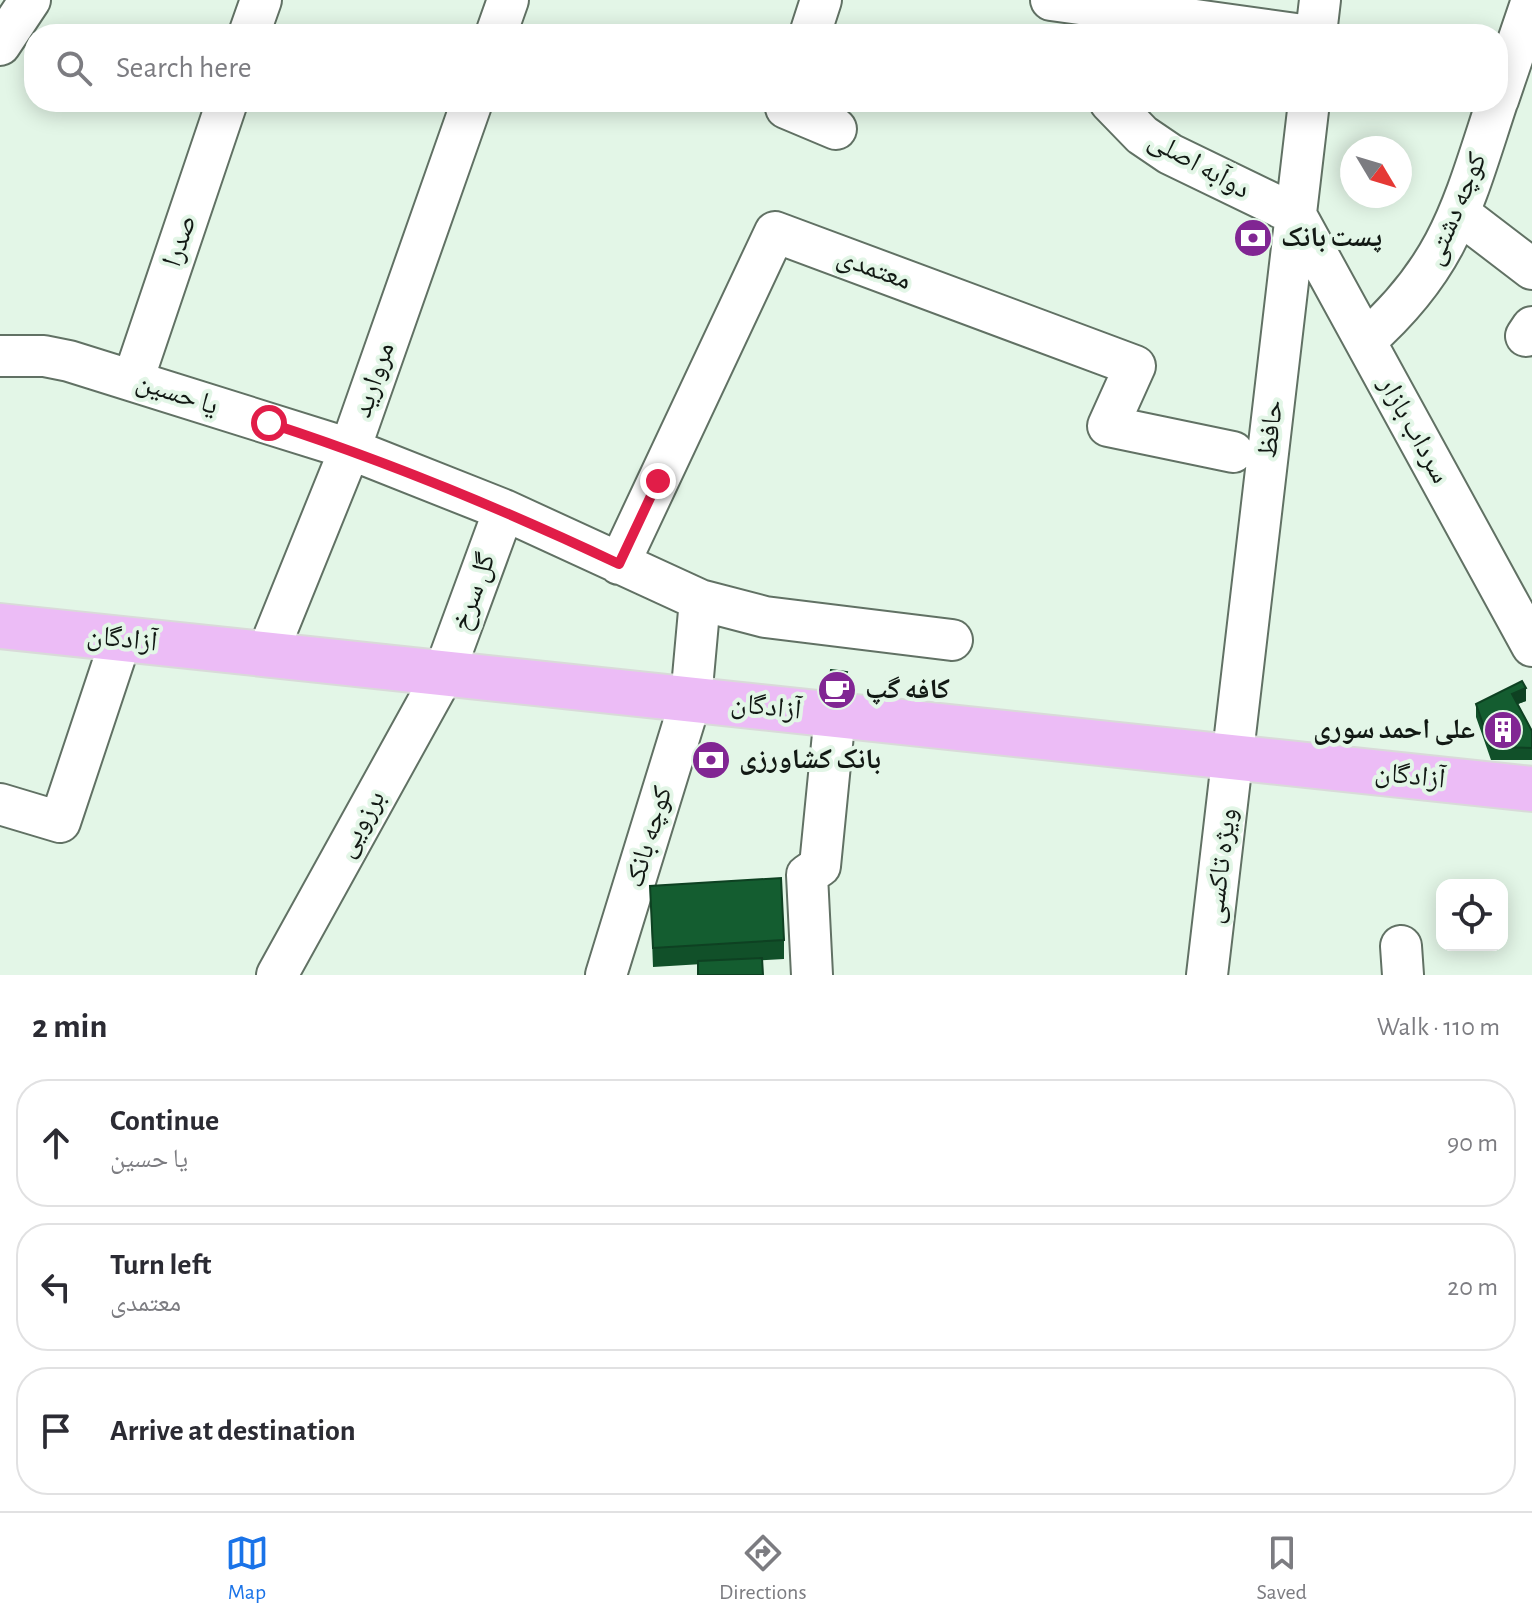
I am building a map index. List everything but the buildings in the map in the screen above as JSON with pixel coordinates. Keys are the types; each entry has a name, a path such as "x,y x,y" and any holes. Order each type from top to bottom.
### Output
{"main road":[{"name":"آزادگان","path":"0,626 1532,789"}],"street":[{"path":"0,45 30,0"},
{"path":"253,24 261,0"},
{"path":"500,24 508,0"},
{"path":"813,24 821,0"},
{"path":"1040,0 1056,24"},
{"path":"1051,0 1224,24"},
{"path":"1317,24 1320,0"},
{"name":"کوچه دشتی","path":"1508,71 1532,0"},
{"name":"صدرا","path":"133,380 224,112"},
{"name":"مروارید","path":"267,654 350,449 468,112"},
{"path":"796,112 836,129"},
{"name":"دوآبه اصلی","path":"1120,112 1142,135 1170,154 1296,215"},
{"name":"حافظ","path":"1234,756 1308,112"},
{"name":"کوچه دشتی","path":"1365,341 1431,272 1460,214 1494,112"},
{"path":"1460,214 1532,269"},
{"name":"سرداب بازار","path":"1296,215 1365,341 1522,603 1532,646"},
{"name":"معتمدی","path":"619,564 775,232 1135,366 1108,426 1233,452"},
{"name":"یا حسین","path":"0,356 44,356 133,380 350,449 504,510 700,600 765,617 952,640"},
{"name":"گل سرخ","path":"444,673 504,510"},
{"path":"691,699 700,600"},
{"path":"0,804 60,822 121,639"},
{"name":"برزویی","path":"277,975 444,673"},
{"name":"کوچه بانک","path":"606,975 691,699"},
{"path":"812,975 807,875 820,866 835,714"},
{"name":"ویژه تاکسی","path":"1207,975 1234,756"}],"place":[{"name":"پست بانک","path":"1253,238"},
{"name":"کافه گپ","path":"837,690"},
{"name":"علی احمد سوری","path":"1503,730"},
{"name":"بانک کشاورزی","path":"711,760"}],"route":[{"path":"269,423 350,449 504,510 619,564 658,481"}]}
